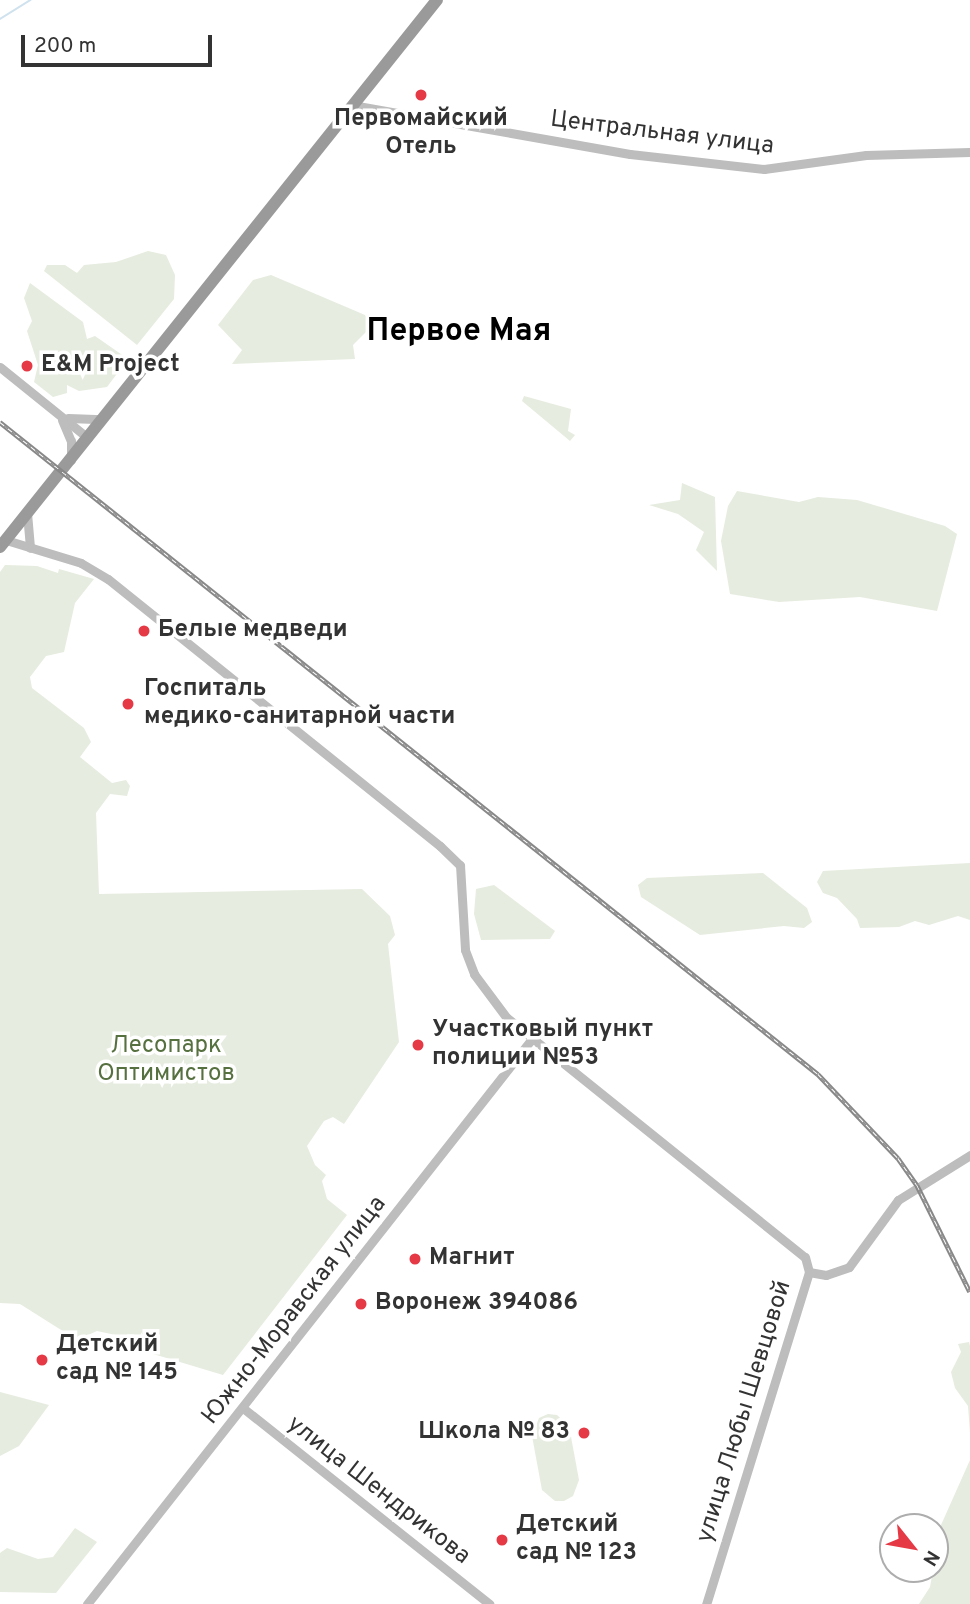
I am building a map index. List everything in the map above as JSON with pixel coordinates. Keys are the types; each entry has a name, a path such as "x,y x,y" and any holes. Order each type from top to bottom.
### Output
{"highway":[{"path":"3,543 437,0"}],"street":[{"name":"Центральная улица","path":"352,105 630,153 764,169 866,155 970,152"},
{"path":"0,367 89,438"},
{"path":"60,415 78,421 103,419"},
{"path":"60,415 69,434 71,460"},
{"path":"27,513 30,548"},
{"path":"3,543 30,548 81,564 108,579 440,846 460,865 465,950 474,974 506,1017 531,1040 805,1257 809,1272"},
{"name":"Южно-Моравская улица","path":"87,1604 531,1040"},
{"name":"улица Любы Шевцовой","path":"706,1604 809,1272 825,1275 849,1267 898,1200 970,1155"},
{"name":"улица Шендрикова","path":"243,1408 489,1604"}],"green space":[{"path":"148,251 166,255 175,275 174,299 137,345 44,271 47,265 65,265 77,273 84,265 116,262"},
{"path":"271,275 365,315 373,325 353,345 355,359 232,364 242,350 218,325 253,280"},
{"path":"30,283 83,322 87,339 95,336 128,359 107,387 79,391 67,385 67,393 53,397 34,382 38,365 27,331 32,321 24,298"},
{"path":"524,396 571,409 568,431 575,435 570,441 522,401"},
{"path":"682,483 715,497 717,571 696,550 704,532 678,514 649,505 680,500"},
{"path":"737,491 799,502 818,497 857,500 945,526 957,534 937,611 860,597 779,602 730,594 721,541 728,506"},
{"name":"Лесопарк Оптимистов","path":"5,565 37,566 58,573 59,569 94,579 75,603 64,652 46,656 30,677 32,688 84,728 91,742 80,757 112,783 126,780 130,786 127,796 110,794 96,813 99,894 362,889 390,916 395,935 388,944 399,1042 344,1124 333,1117 324,1121 307,1146 315,1165 326,1175 322,1181 327,1199 347,1215 223,1375 150,1353 125,1337 97,1331 77,1340 20,1304 0,1303 0,572"},
{"path":"970,863 970,920 958,916 929,925 915,921 899,927 860,928 857,919 837,898 823,893 817,882 823,871"},
{"path":"763,873 807,908 812,922 804,928 784,926 700,935 641,897 638,885 647,878"},
{"path":"494,885 555,931 550,939 481,940 474,914 476,889"},
{"path":"969,1342 970,1433 968,1406 955,1388 951,1372 961,1352 958,1344"},
{"path":"0,1392 49,1405 19,1446 0,1456"},
{"path":"548,1414 557,1415 569,1426 579,1480 573,1496 564,1501 555,1501 542,1490 532,1436 539,1418"},
{"path":"970,1460 970,1604 919,1604 931,1583 949,1583 949,1513 946,1513"},
{"path":"75,1528 97,1542 56,1593 0,1592 0,1553 7,1548 38,1559 53,1557"}],"waterway":[{"path":"0,19 30,0"}],"railway":[{"path":"0,422 818,1074 898,1158 917,1185 970,1292"}],"place":[{"name":"Первомайский Отель","path":"421,95"},
{"name":"E&M Project","path":"27,366"},
{"name":"Белые медведи","path":"144,631"},
{"name":"Госпиталь медико-санитарной части","path":"128,704"},
{"name":"Участковый пункт полиции №53","path":"418,1045"},
{"name":"Магнит","path":"415,1259"},
{"name":"Воронеж 394086","path":"361,1304"},
{"name":"Детский сад № 145","path":"42,1360"},
{"name":"Школа № 83","path":"584,1433"},
{"name":"Детский сад № 123","path":"502,1540"}],"district":[{"name":"Первое Мая","path":"459,332"}]}
